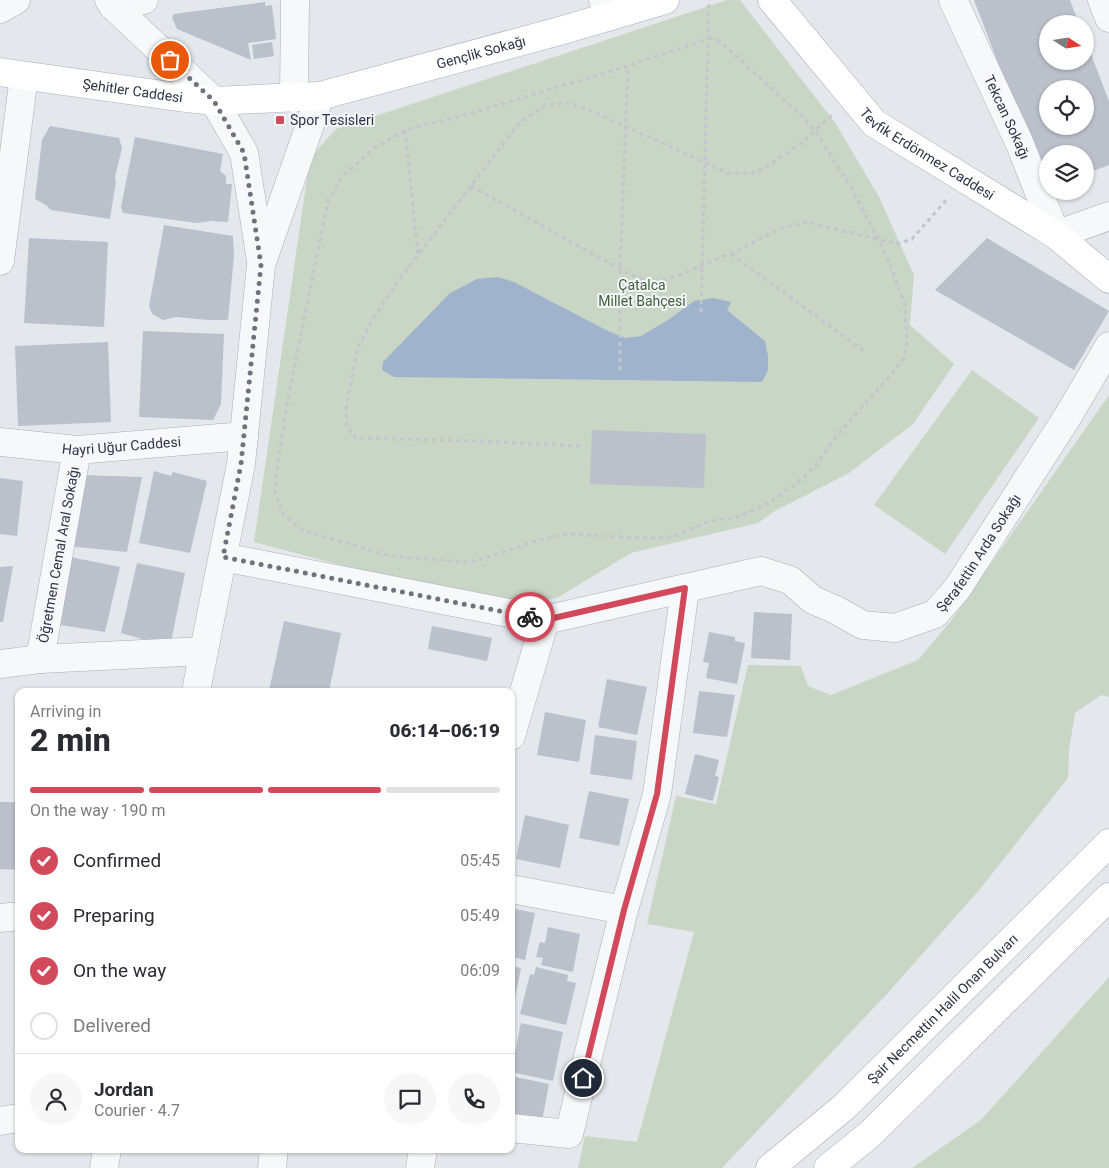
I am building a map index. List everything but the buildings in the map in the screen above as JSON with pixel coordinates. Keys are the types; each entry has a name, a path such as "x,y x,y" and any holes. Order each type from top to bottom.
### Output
{"main road":[{"name":"Gençlik Sokağı","path":"307,97 563,30 607,8 665,0"},
{"name":"Tevfik Erdönmez Caddesi","path":"772,0 874,123 1056,235 1109,279"},
{"name":"Şehitler Caddesi","path":"12,74 214,101 307,97"},
{"name":"Şair Necmettin Halil Onan Bulvarı","path":"770,1168 844,1107 1109,843"},
{"path":"828,1168 869,1135 1109,897"}],"street":[{"path":"0,9 16,0"},
{"path":"111,3 144,0"},
{"path":"197,688 241,464 261,265 307,97 295,0"},
{"name":"Tekcan Sokağı","path":"953,0 1018,142 1056,235"},
{"path":"1102,0 1109,18"},
{"path":"111,3 214,101 244,153 261,265"},
{"path":"0,261 12,74"},
{"path":"1056,235 1109,216"},
{"name":"Şerafettin Arda Sokağı","path":"223,557 545,620 761,571 790,580 812,600 834,609 862,625 895,628 935,614 957,590 1068,416 1109,346"},
{"name":"Hayri Uğur Caddesi","path":"0,442 77,450 244,436"},
{"name":"Öğretmen Cemal Aral Sokağı","path":"40,659 77,450"},
{"path":"515,1128 569,1134 624,910 657,794 685,588"},
{"path":"515,722 545,620"},
{"path":"0,664 40,659 204,651"},
{"path":"515,890 624,910"},
{"path":"0,918 15,916"},
{"path":"0,1120 15,1118"},
{"path":"104,1168 106,1153"},
{"path":"272,1168 274,1153"},
{"path":"420,1168 422,1153"}],"path":[{"path":"701,312 710,0"},
{"path":"708,38 716,39 722,43 805,119 814,131 852,189 879,240 905,306 907,344 902,360 839,433 815,466 796,484 767,504 735,518 710,521 672,537 642,538 568,534 545,538 473,562 390,556 302,530 283,514 275,492 288,399 328,201 342,177 373,149 405,130 465,115 628,66 708,38"},
{"path":"620,370 620,269 628,66"},
{"path":"580,446 355,438 346,426 346,408 358,347 401,277 520,122 546,105 566,103 587,109 728,173 752,173 773,163 800,144 852,97"},
{"path":"405,130 418,255"},
{"path":"471,186 620,269 636,276 653,280 666,280 731,254 779,229 807,222 897,244 912,238 966,179"},
{"path":"731,254 864,351"}],"green space":[{"name":"Çatalca Millet Bahçesi","path":"727,0 740,0 836,124 879,197 914,275 910,325 954,364 913,424 849,473 775,511 758,523 631,553 557,598 522,603 441,592 254,542 310,158 336,129"},
{"path":"972,370 1039,418 945,554 874,505"},
{"path":"1109,395 1109,697 1101,695 1075,713 1069,750 1068,778 980,889 886,995 722,1168 578,1168 585,1136 637,1142 694,932 647,924 676,796 716,804 748,665 801,666 808,686 831,695 918,660 950,622"},
{"path":"1109,977 1109,1168 912,1168 981,1120"}],"water":[{"path":"498,277 514,282 625,338 641,336 668,320 694,301 713,298 731,302 727,310 765,341 768,370 762,382 394,377 382,370 383,362 450,293 477,279"}],"way so far":[{"path":"170,60 214,101 244,153 261,265 241,464 223,557 530,617"}],"place":[{"name":"Spor Tesisleri","path":"280,120"}],"route":[{"path":"530,617 545,620 685,588 657,794 624,910 583,1078"}]}
